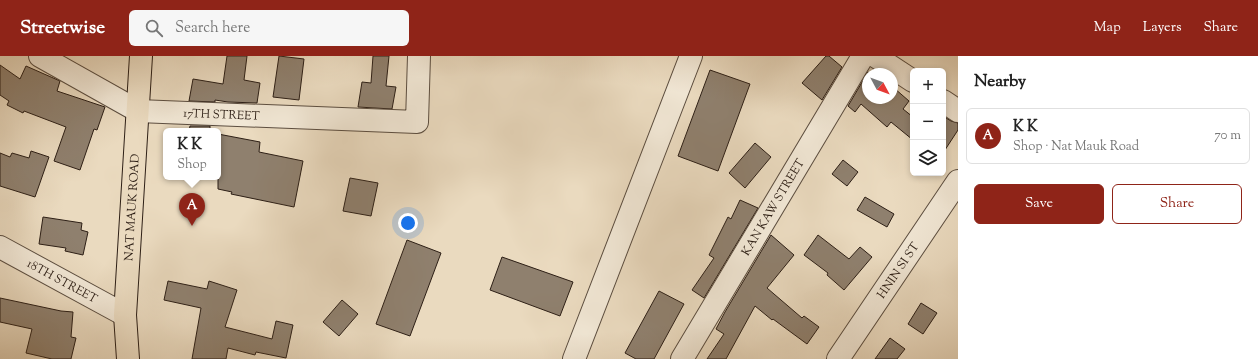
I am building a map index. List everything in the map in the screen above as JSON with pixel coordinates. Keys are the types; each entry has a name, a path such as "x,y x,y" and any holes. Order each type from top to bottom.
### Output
{"highway":[{"name":"NAT MAUK ROAD","path":"128,359 125,315 141,56"}],"street":[{"name":"17TH STREET","path":"40,56 138,110 417,122 419,56"},
{"path":"574,359 691,56"},
{"name":"KAN KAW STREET","path":"682,359 863,56"},
{"path":"875,56 910,79"},
{"path":"946,103 958,111"},
{"name":"HNIN SI ST","path":"838,359 958,181"},
{"name":"18TH STREET","path":"0,247 125,315"}],"building":[{"path":"227,56 247,56 244,80 260,83 257,103 215,100 215,102 189,101 193,79 223,84"},
{"path":"279,56 304,59 299,100 273,97"},
{"path":"373,56 389,56 386,86 396,87 392,109 358,107 362,82 371,83"},
{"path":"826,56 829,56 842,67 822,100 802,83"},
{"path":"0,65 20,79 26,66 60,81 57,91 105,107 97,130 94,129 80,170 54,161 66,127 24,111 23,113 7,105 9,101 0,95"},
{"path":"710,70 750,84 718,171 678,156"},
{"path":"862,82 862,104 898,104 898,91 909,101 903,109 910,115 910,138 891,122 887,127 861,104 855,112 848,106"},
{"path":"946,118 958,123 958,130 946,148"},
{"path":"190,126 210,126 210,128 190,128"},
{"path":"221,135 260,142 259,152 303,161 294,207 231,194 232,192 218,189 218,180 221,180"},
{"path":"755,143 771,157 745,188 729,173"},
{"path":"31,151 49,157 35,197 0,186 0,153 10,157 12,153 29,158"},
{"path":"843,160 858,172 847,186 832,174"},
{"path":"350,178 378,183 371,216 343,211"},
{"path":"865,197 894,214 887,227 857,210"},
{"path":"740,200 758,208 704,298 692,290 714,258 709,255 728,217 731,219"},
{"path":"43,217 82,223 81,230 88,232 83,255 65,251 66,248 39,244"},
{"path":"771,235 794,255 767,288 802,318 804,316 819,327 807,344 773,319 772,320 755,306 726,359 707,359 724,334 716,329"},
{"path":"818,235 849,259 860,247 872,257 844,290 827,275 828,273 804,255"},
{"path":"407,240 441,253 410,336 376,324"},
{"path":"502,257 573,282 560,316 490,290"},
{"path":"168,281 207,289 209,281 237,290 225,327 272,339 276,321 293,325 286,358 256,352 255,355 228,348 226,359 192,359 201,308 164,300"},
{"path":"659,291 684,304 654,359 636,359 625,353"},
{"path":"0,298 61,311 73,312 71,337 76,338 71,359 52,359 26,353 32,329 0,322"},
{"path":"342,300 358,314 339,336 323,322"},
{"path":"921,303 937,313 923,334 908,324"},
{"path":"890,338 905,349 897,359 875,359"}],"place":[{"name":"K K","path":"192,226"}]}
